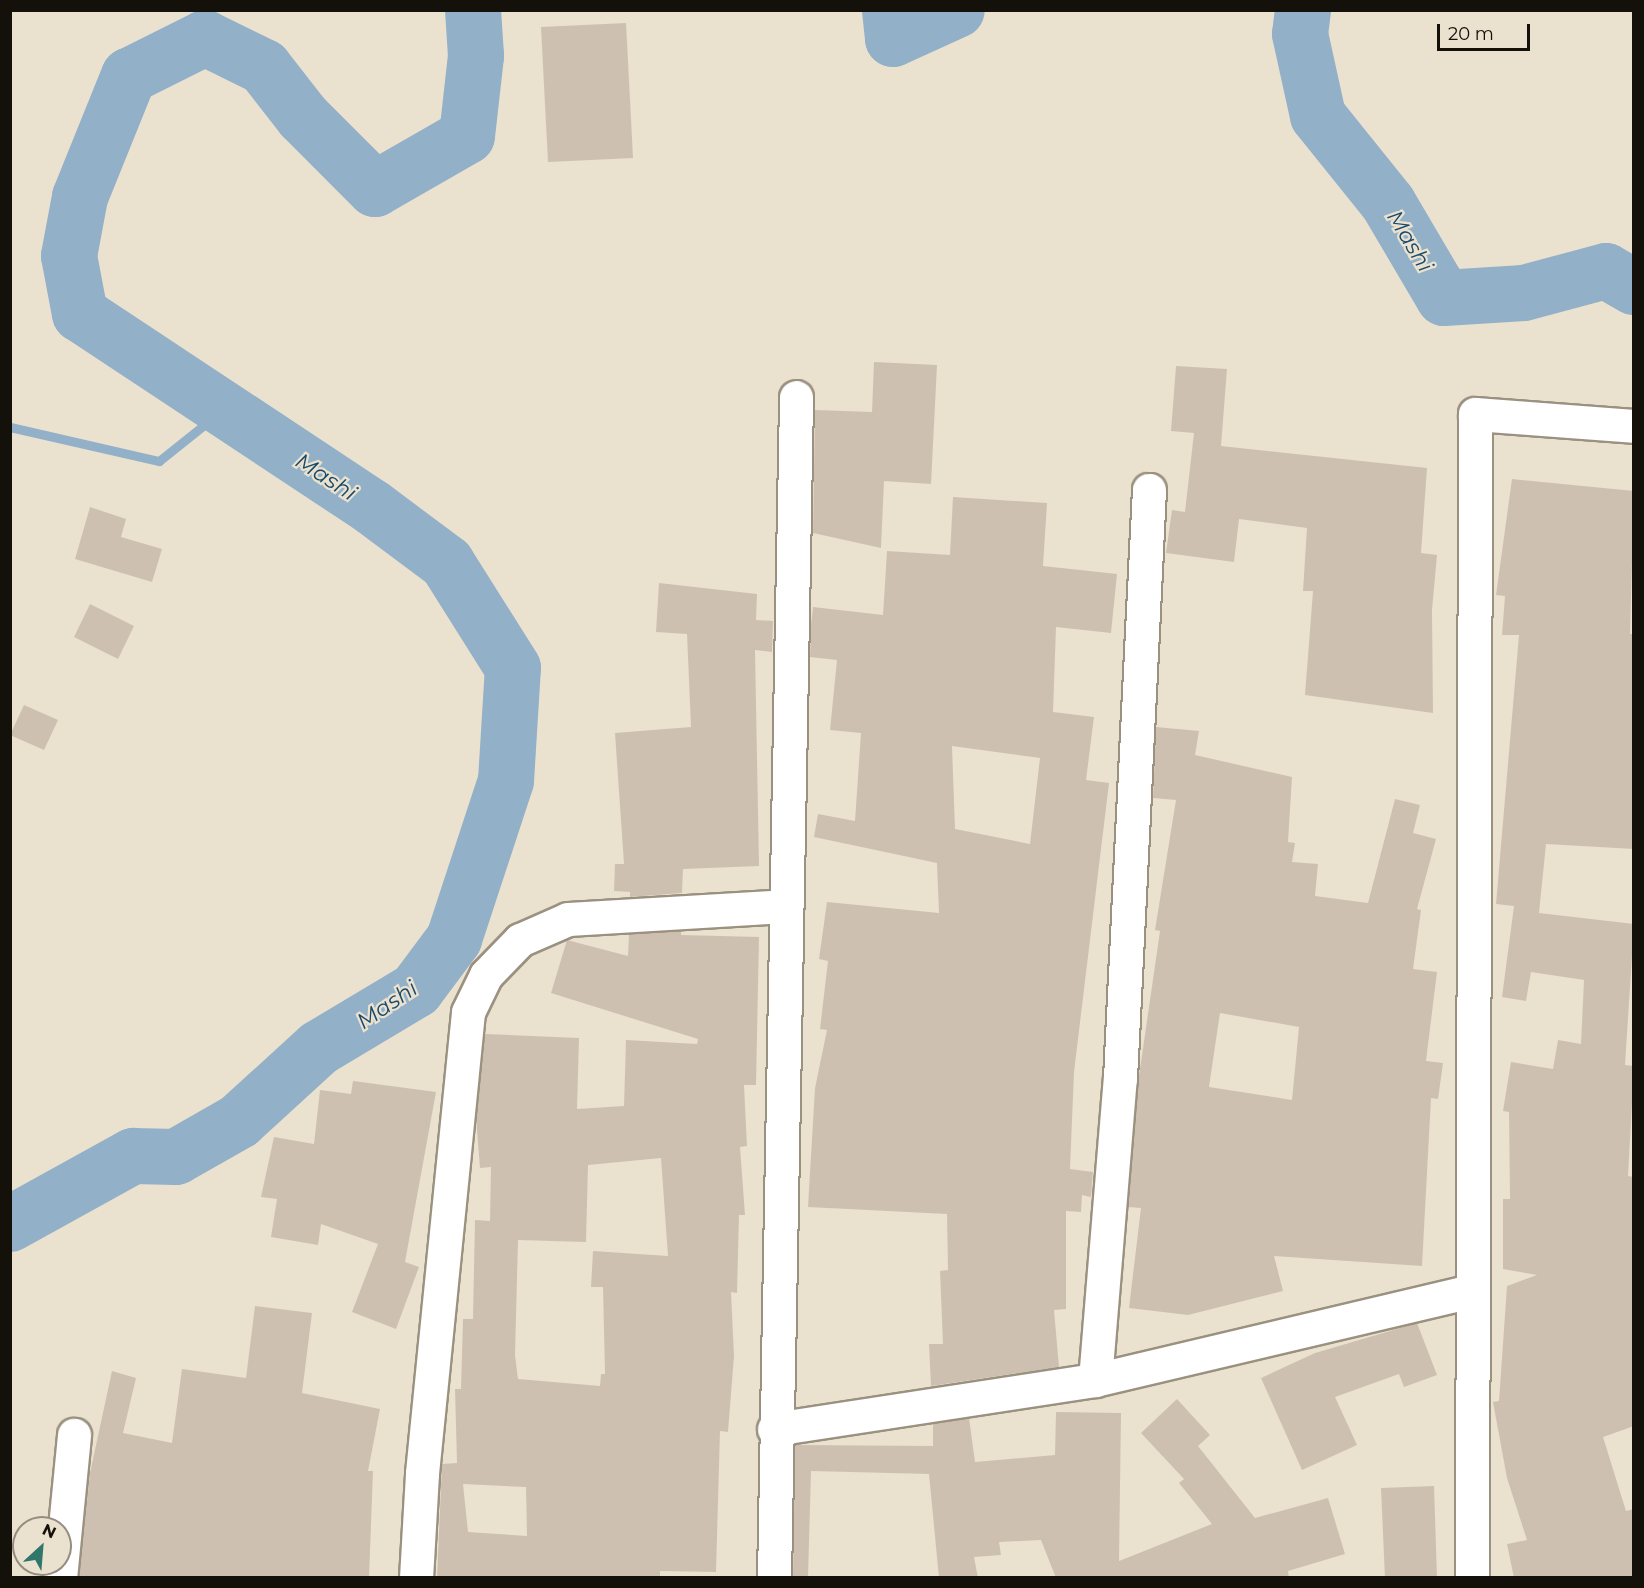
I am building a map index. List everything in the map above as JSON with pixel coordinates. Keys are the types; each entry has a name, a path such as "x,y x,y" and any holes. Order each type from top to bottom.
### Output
{"street":[{"path":"774,1578 774,1429 796,397"},
{"path":"1472,1578 1475,414 1634,426"},
{"path":"1095,1380 1120,1078 1149,490"},
{"path":"416,1578 422,1473 468,1012 486,975 520,940 568,919 785,906"},
{"path":"774,1429 1095,1380 1472,1291"},
{"path":"60,1578 74,1435"}],"building":[{"path":"626,23 633,158 548,162 541,27"},
{"path":"874,362 937,365 931,484 884,481 881,548 813,533 815,410 872,412"},
{"path":"1176,366 1227,369 1221,446 1427,468 1421,553 1437,555 1432,610 1433,713 1305,695 1313,591 1303,591 1307,528 1239,519 1234,562 1166,553 1172,510 1185,512 1194,433 1171,431"},
{"path":"1512,479 1634,491 1630,634 1634,634 1634,849 1546,844 1539,913 1634,924 1625,1065 1634,1066 1628,1176 1634,1177 1634,1426 1603,1437 1626,1511 1634,1509 1634,1578 1514,1578 1507,1544 1527,1540 1507,1478 1493,1402 1499,1401 1507,1286 1537,1275 1503,1269 1503,1199 1510,1199 1509,1112 1503,1111 1511,1062 1553,1069 1558,1040 1581,1044 1584,980 1531,972 1526,1001 1502,997 1514,906 1496,904 1519,635 1502,635 1505,596 1496,595"},
{"path":"953,497 1047,503 1043,566 1117,574 1111,633 1056,627 1053,712 1094,717 1086,780 1109,783 1074,1072 1070,1169 1093,1172 1091,1197 1082,1195 1081,1212 1066,1211 1066,1309 1054,1310 1059,1367 931,1386 929,1344 943,1344 940,1271 948,1270 947,1214 808,1207 815,1088 827,1030 820,1029 828,961 819,959 827,902 939,913 937,863 814,837 818,814 855,821 861,733 830,730 837,660 810,657 813,607 883,615 887,551 950,555","holes":["952,746 1040,758 1030,844 955,829"]},
{"path":"90,507 126,519 121,537 162,549 152,582 75,559"},
{"path":"659,583 757,594 756,620 773,621 772,652 755,650 759,866 683,869 682,893 630,897 630,892 614,891 615,864 624,864 615,733 691,727 687,634 656,632"},
{"path":"90,604 134,626 118,659 74,637"},
{"path":"24,705 58,720 44,750 10,735"},
{"path":"1156,727 1199,731 1195,755 1292,777 1288,842 1295,843 1292,862 1318,864 1315,896 1368,903 1395,799 1420,805 1413,833 1436,839 1417,909 1421,910 1413,969 1437,972 1426,1061 1443,1063 1438,1099 1431,1098 1422,1266 1274,1256 1283,1291 1188,1315 1129,1308 1141,1208 1129,1207 1139,1076 1160,931 1155,930 1176,800 1153,798","holes":["1220,1013 1299,1027 1292,1100 1209,1087"]},
{"path":"681,931 681,935 759,937 756,1085 744,1085 747,1146 740,1147 745,1215 739,1215 737,1293 731,1292 734,1356 728,1432 720,1431 716,1572 660,1571 660,1578 437,1578 442,1464 457,1463 455,1389 461,1389 463,1319 473,1319 475,1220 490,1221 491,1167 480,1168 476,1117 485,1034 579,1038 577,1109 624,1106 626,1040 697,1044 698,1039 551,993 567,940 628,956 629,934","holes":["661,1158 668,1256 593,1251 591,1287 603,1287 605,1374 601,1374 600,1386 518,1379 515,1355 518,1240 586,1242 588,1165","463,1484 526,1487 527,1536 468,1532"]},
{"path":"353,1081 436,1092 405,1262 419,1267 396,1329 352,1312 378,1244 321,1224 318,1245 271,1237 277,1199 261,1197 274,1137 314,1144 320,1090 351,1094"},
{"path":"255,1306 312,1313 302,1393 380,1409 368,1471 373,1471 369,1578 79,1578 90,1473 112,1371 136,1378 123,1433 172,1443 182,1369 246,1378"},
{"path":"1417,1323 1437,1375 1404,1387 1399,1374 1335,1397 1357,1445 1302,1470 1261,1378 1315,1353"},
{"path":"1177,1399 1210,1435 1198,1446 1255,1518 1328,1498 1345,1554 1288,1571 1289,1578 1056,1578 1041,1540 999,1542 1001,1555 974,1557 978,1578 939,1578 929,1474 811,1471 808,1578 793,1578 795,1445 933,1446 933,1424 969,1418 975,1462 1055,1455 1056,1412 1121,1413 1119,1561 1212,1524 1179,1483 1184,1479 1141,1433"},
{"path":"1434,1486 1437,1578 1385,1578 1381,1488"}],"waterway":[{"name":"Mashi","path":"10,1224 133,1156 176,1157 239,1121 319,1048 416,990 454,939 506,781 513,668 447,563 372,507 80,314 69,256 80,197 129,76 205,38 264,67 303,117 375,189 467,136 476,56 473,10"},
{"name":"Mashi","path":"890,10 893,39 957,10"},
{"name":"Mashi","path":"1303,10 1300,34 1318,116 1388,203 1444,298 1524,293 1606,271 1634,287"},
{"path":"10,427 159,461 223,410"}]}
